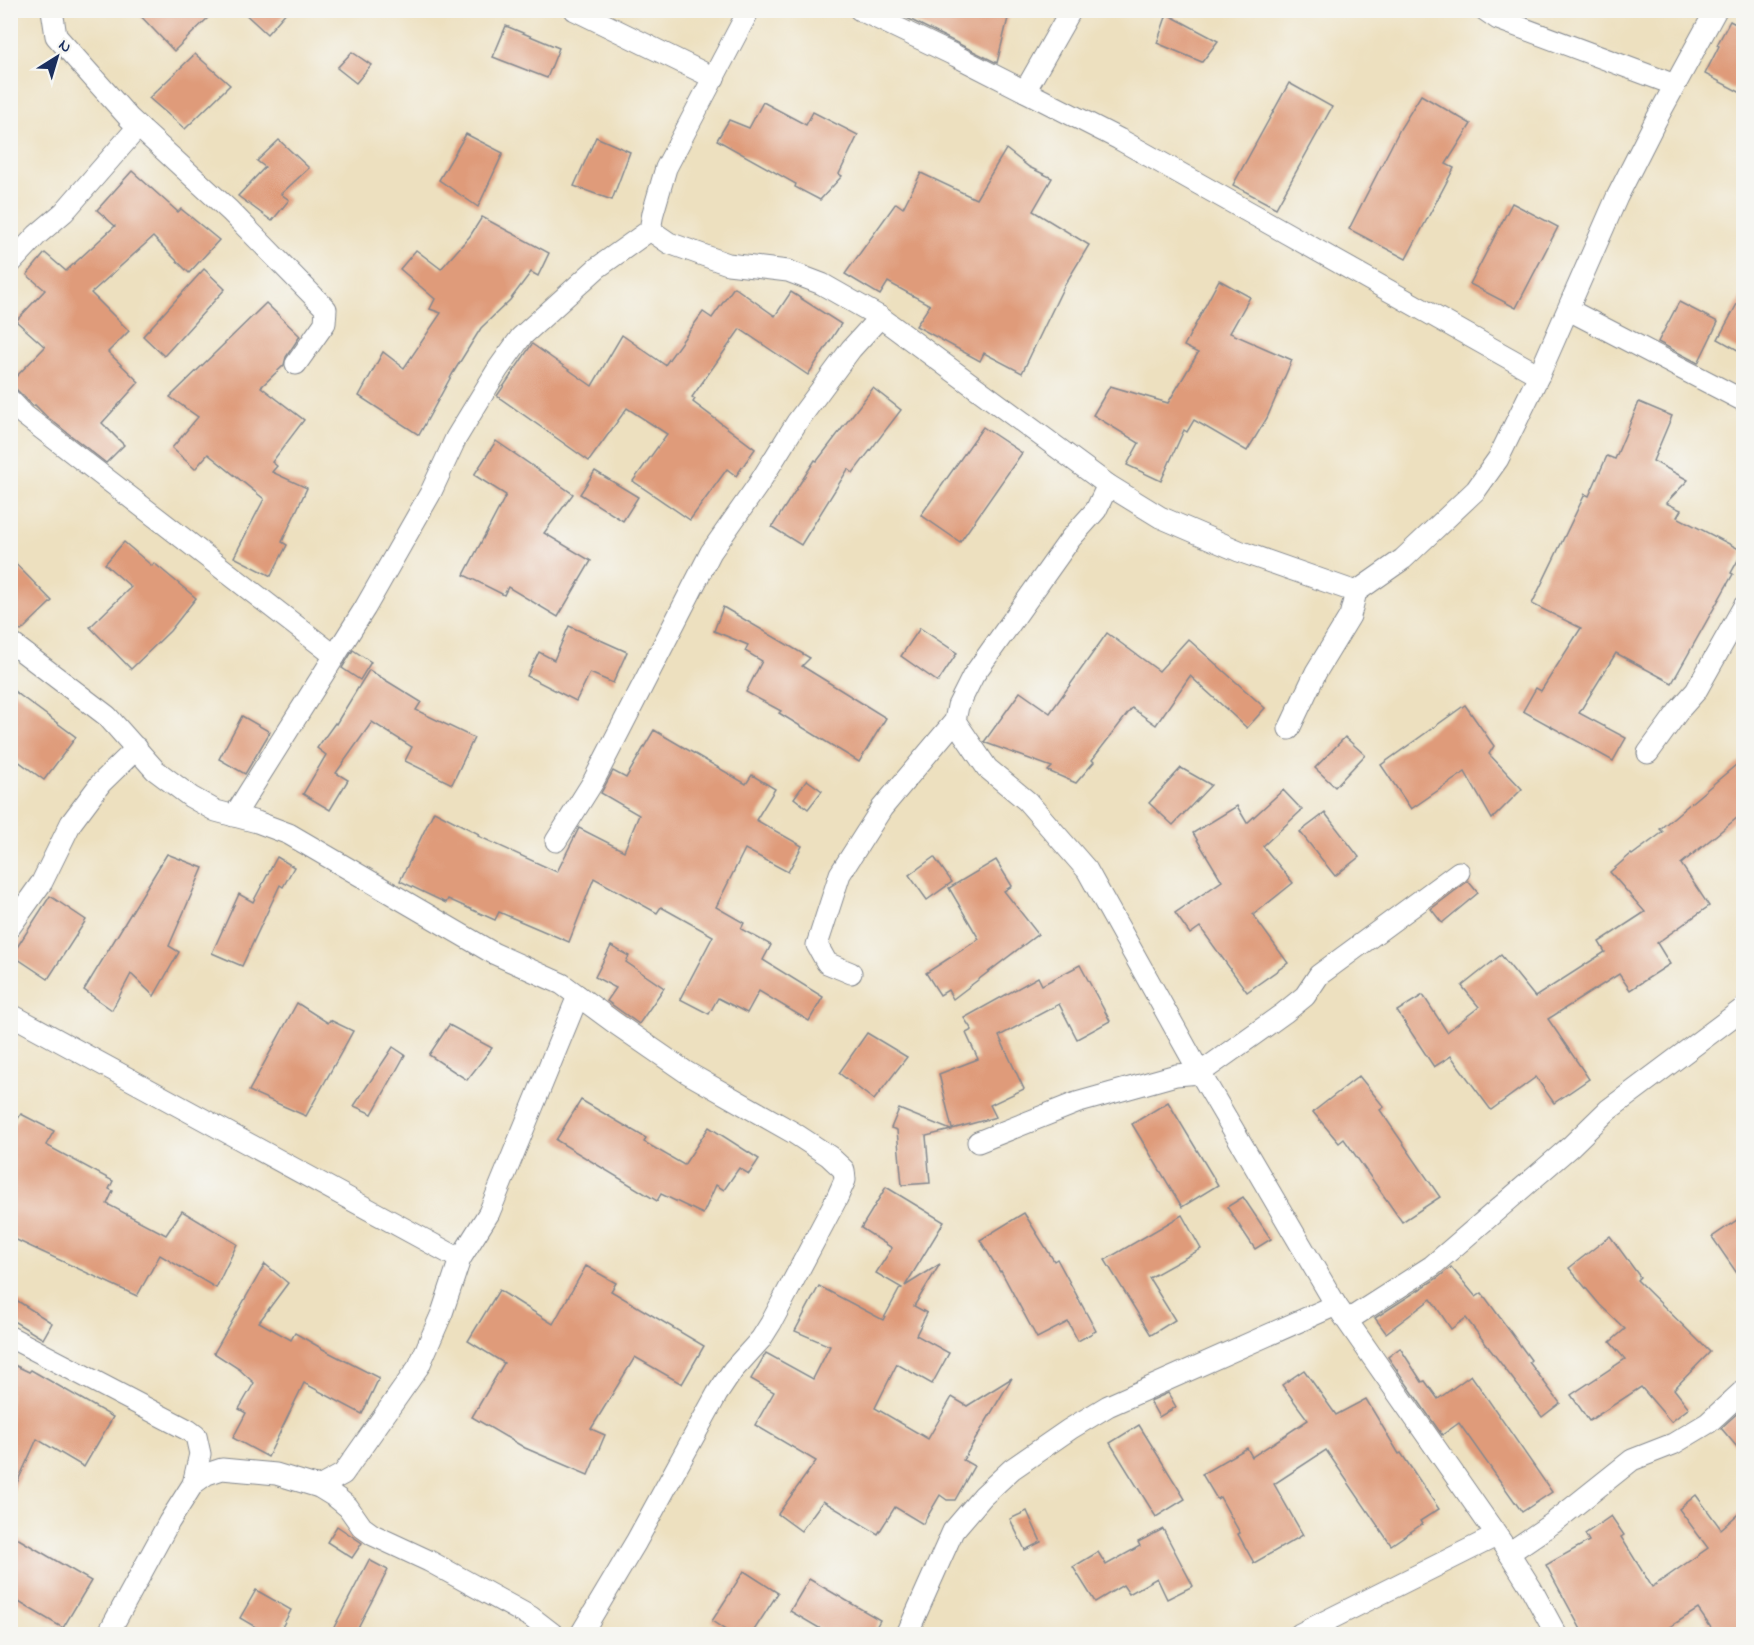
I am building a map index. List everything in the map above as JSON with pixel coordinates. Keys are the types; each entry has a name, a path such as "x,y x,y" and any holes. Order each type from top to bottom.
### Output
{"street":[{"path":"52,10 56,36 138,127 230,211 326,309 325,323 296,364"},
{"path":"575,10 714,78"},
{"path":"234,816 365,608 430,494 456,438 498,369 521,337 597,268 650,230 666,168 749,10"},
{"path":"860,10 1119,140 1539,375"},
{"path":"1024,91 1071,10"},
{"path":"1485,10 1498,19 1675,85"},
{"path":"1289,729 1316,672 1350,616 1356,592 1403,559 1476,490 1498,459 1569,310 1590,255 1617,197 1716,10"},
{"path":"10,264 64,212 138,127"},
{"path":"650,230 669,243 728,264 788,271 822,284 880,317 1108,486 1160,518 1239,551 1356,592"},
{"path":"1569,310 1743,401"},
{"path":"556,842 593,782 711,552 758,485 797,422 851,349 880,317"},
{"path":"10,400 24,415 335,656"},
{"path":"851,973 827,963 817,945 840,873 882,808 955,721 961,697 973,676 1071,538 1096,510 1108,486"},
{"path":"1648,753 1696,691 1743,606"},
{"path":"10,642 107,716 155,770 191,797 216,811 290,834 492,953 561,984 686,1072 830,1156 844,1170 845,1180 771,1323 717,1394 636,1542 581,1635"},
{"path":"955,721 987,768 1027,801 1087,870 1200,1073 1342,1313 1509,1554 1531,1588 1556,1635"},
{"path":"10,927 42,882 71,823 101,783 136,748"},
{"path":"978,1142 1076,1103 1176,1075 1200,1073 1305,996 1318,975 1459,872"},
{"path":"319,1487 343,1474 419,1366 442,1313 460,1259 489,1213 578,996"},
{"path":"907,1635 953,1531 983,1496 1012,1469 1108,1406 1342,1313 1432,1266 1571,1146 1608,1110 1743,1008"},
{"path":"10,1014 460,1259"},
{"path":"10,1337 196,1436 200,1454 192,1484 108,1635"},
{"path":"1509,1554 1554,1523 1632,1460 1673,1444 1708,1423 1743,1390"},
{"path":"200,1454 222,1469"},
{"path":"192,1484 207,1474 222,1469 276,1474 319,1487 337,1497 348,1507 362,1527 372,1535 439,1566 531,1617 553,1635"},
{"path":"343,1474 348,1507"},
{"path":"1300,1635 1496,1536"}],"building":[{"path":"135,10 216,10 174,51"},
{"path":"241,10 288,10 267,34"},
{"path":"891,10 1010,10 997,63"},
{"path":"1167,14 1218,41 1202,62 1157,43"},
{"path":"1730,21 1743,28 1743,94 1705,74"},
{"path":"506,26 559,48 547,78 493,57"},
{"path":"352,52 371,65 356,83 337,68"},
{"path":"195,54 230,85 185,129 149,98"},
{"path":"1289,83 1332,107 1276,208 1233,185"},
{"path":"1421,95 1471,124 1446,164 1454,168 1406,259 1349,229 1400,129"},
{"path":"763,102 806,125 813,112 858,135 839,174 842,176 820,200 717,140 729,120 749,128"},
{"path":"466,134 503,153 478,207 439,180"},
{"path":"596,137 630,152 612,200 574,186"},
{"path":"279,140 309,168 281,194 289,200 272,221 238,196 265,167 257,161"},
{"path":"1006,149 1029,167 1052,178 1033,211 1089,245 1064,286 1022,373 984,353 980,361 916,326 930,305 888,282 880,295 845,274 896,203 903,208 921,173 976,199"},
{"path":"132,171 178,212 181,209 219,240 189,273 153,237 91,293 129,331 108,352 139,382 102,423 124,445 106,463 35,405 33,406 10,383 45,347 16,321 45,290 27,275 45,253 66,271 115,226 97,210"},
{"path":"1512,203 1558,227 1516,308 1470,284"},
{"path":"482,217 549,253 538,276 531,272 510,300 481,328 419,435 359,396 383,352 404,368 441,313 430,309 435,299 400,269 416,250 441,269 470,236"},
{"path":"204,269 225,289 164,356 143,336"},
{"path":"1219,280 1250,297 1230,333 1292,360 1267,418 1247,451 1194,420 1187,432 1184,430 1161,481 1127,465 1139,443 1093,415 1110,386 1168,403 1198,353 1184,346"},
{"path":"734,287 775,316 791,292 841,324 808,375 740,329 692,397 695,399 693,402 755,449 736,476 727,469 690,520 633,481 667,434 627,408 589,461 497,396 532,344 592,386 622,335 665,365 703,312 712,318"},
{"path":"1743,293 1743,353 1718,339"},
{"path":"1679,302 1718,322 1698,363 1658,342"},
{"path":"266,303 300,336 286,357 284,365 261,387 304,420 272,462 277,466 272,472 307,488 282,542 287,545 271,576 234,557 264,499 208,454 195,469 172,448 198,417 170,397"},
{"path":"873,388 901,410 853,473 848,469 801,545 772,527 815,460 817,461"},
{"path":"1639,402 1672,416 1653,461 1688,480 1666,503 1681,510 1677,517 1743,551 1731,573 1733,574 1672,683 1616,653 1579,713 1626,738 1613,761 1523,711 1536,688 1541,691 1581,628 1532,604 1585,494 1589,496 1607,456 1615,459"},
{"path":"983,427 1022,453 960,542 921,515"},
{"path":"496,441 573,494 544,533 591,561 558,617 508,587 504,595 464,575 506,495 474,475"},
{"path":"595,471 638,497 623,521 580,494"},
{"path":"124,542 152,566 154,563 196,598 170,631 131,669 90,627 131,587 105,564"},
{"path":"10,558 52,601 21,631 10,620"},
{"path":"723,607 810,658 802,666 886,718 859,762 779,713 781,711 746,692 762,661 745,651 748,645 714,631"},
{"path":"569,626 627,652 613,683 590,673 576,701 527,676 539,652 554,660"},
{"path":"920,628 957,653 938,682 901,656"},
{"path":"1107,633 1159,671 1188,639 1265,708 1247,728 1190,676 1156,725 1132,708 1092,760 1094,762 1076,783 1048,771 1052,767 984,742 1020,692 1050,713"},
{"path":"353,650 371,662 360,680 342,668"},
{"path":"369,670 421,702 416,710 474,738 452,784 405,761 412,747 372,722 336,773 348,780 330,810 303,794 326,755 317,748 336,724"},
{"path":"10,688 76,737 44,780 10,755"},
{"path":"1465,705 1494,746 1489,754 1522,789 1492,819 1465,772 1411,809 1381,765"},
{"path":"242,716 270,732 245,774 219,759"},
{"path":"654,730 746,784 752,775 775,789 756,820 802,846 788,872 745,849 716,907 744,923 741,929 771,945 763,960 823,997 809,1021 759,991 747,1013 718,998 709,1014 680,999 713,936 661,907 657,913 594,878 569,942 499,912 495,920 448,899 446,903 400,881 434,811 479,834 478,836 557,872 579,828 624,851 639,815 601,793 613,771 626,778"},
{"path":"1345,737 1365,755 1335,787 1315,768"},
{"path":"1743,759 1743,813 1681,864 1709,906 1657,943 1670,964 1630,990 1619,974 1548,1019 1589,1079 1554,1103 1536,1077 1491,1110 1451,1056 1434,1067 1397,1011 1423,995 1447,1032 1479,1007 1462,986 1501,955 1535,997 1605,952 1599,942 1645,912 1610,872 1663,832 1660,829"},
{"path":"1181,768 1211,785 1173,825 1149,803"},
{"path":"807,780 822,791 808,809 794,798"},
{"path":"1283,790 1302,810 1263,846 1293,883 1253,915 1288,963 1247,992 1200,927 1190,934 1175,913 1222,881 1193,833 1237,806 1247,823"},
{"path":"1325,813 1359,857 1335,876 1300,832"},
{"path":"167,854 203,868 169,946 179,952 154,996 131,974 112,1010 84,990"},
{"path":"277,857 294,867 283,887 280,885 242,966 212,953 239,894 253,902"},
{"path":"934,857 952,882 927,900 909,875"},
{"path":"996,860 1012,886 1004,891 1038,934 953,999 948,990 940,995 926,973 979,939 949,888"},
{"path":"1468,881 1478,893 1442,923 1431,909"},
{"path":"50,896 86,920 48,979 12,955"},
{"path":"611,946 629,956 626,962 664,988 639,1024 607,1001 616,988 595,977"},
{"path":"1080,965 1110,1021 1077,1039 1059,1004 999,1036 1024,1089 990,1105 996,1117 952,1129 939,1074 978,1059 966,1033 972,1030 964,1018 1038,977 1042,985"},
{"path":"297,1003 328,1023 330,1020 353,1031 306,1116 249,1091"},
{"path":"449,1025 492,1048 467,1080 429,1055"},
{"path":"867,1033 907,1057 874,1100 839,1073"},
{"path":"393,1047 405,1055 372,1114 354,1106"},
{"path":"1359,1076 1384,1107 1380,1110 1440,1197 1402,1222 1344,1139 1339,1143 1313,1112"},
{"path":"581,1100 646,1138 644,1142 684,1165 709,1127 759,1159 749,1174 739,1168 724,1190 716,1185 703,1214 661,1194 657,1201 556,1140"},
{"path":"1168,1102 1218,1185 1182,1207 1132,1124"},
{"path":"899,1109 951,1130 926,1136 930,1183 902,1185 897,1130 891,1128"},
{"path":"21,1114 54,1131 46,1145 113,1181 109,1189 113,1191 107,1204 166,1235 182,1211 237,1244 216,1288 160,1255 137,1296 10,1237 10,1130"},
{"path":"886,1187 944,1222 905,1286 940,1264 914,1306 927,1313 916,1335 949,1353 932,1384 897,1364 875,1408 928,1439 952,1397 967,1406 1012,1378 963,1460 974,1466 955,1500 947,1500 940,1495 923,1524 895,1507 878,1534 823,1501 801,1531 778,1514 816,1461 755,1425 774,1392 751,1379 766,1353 813,1379 830,1346 795,1331 819,1286 883,1320 902,1288 876,1273 892,1248 861,1228"},
{"path":"1243,1197 1271,1239 1255,1249 1227,1207"},
{"path":"1024,1213 1054,1261 1057,1259 1096,1331 1078,1341 1068,1322 1037,1338 1001,1271 980,1240"},
{"path":"1182,1215 1201,1249 1149,1278 1175,1320 1151,1335 1105,1260"},
{"path":"1743,1216 1743,1282 1712,1237"},
{"path":"1610,1236 1640,1277 1637,1280 1710,1352 1674,1389 1689,1408 1671,1422 1641,1387 1589,1421 1571,1395 1625,1359 1610,1342 1625,1329 1600,1305 1569,1268"},
{"path":"265,1264 288,1283 259,1322 291,1340 295,1333 379,1378 362,1414 304,1383 268,1457 233,1438 246,1413 239,1409 254,1383 239,1369 214,1353"},
{"path":"586,1266 616,1283 611,1291 704,1346 682,1384 635,1357 591,1429 605,1435 588,1475 525,1448 472,1417 504,1363 468,1341 499,1290 553,1324"},
{"path":"1451,1267 1476,1297 1482,1293 1560,1403 1542,1417 1466,1318 1451,1329 1431,1299 1386,1333 1375,1318"},
{"path":"10,1296 52,1323 43,1339 10,1319"},
{"path":"1400,1348 1422,1382 1425,1381 1438,1399 1471,1375 1552,1492 1522,1512 1459,1423 1442,1435 1388,1357"},
{"path":"10,1363 29,1372 31,1370 113,1417 84,1467 37,1439 10,1498"},
{"path":"1304,1370 1336,1415 1366,1399 1399,1454 1401,1453 1439,1509 1391,1545 1326,1450 1274,1484 1303,1535 1254,1563 1220,1497 1217,1499 1202,1474 1247,1448 1252,1457 1308,1420 1282,1385"},
{"path":"1168,1393 1176,1407 1159,1417 1150,1401"},
{"path":"1743,1408 1743,1454 1721,1428"},
{"path":"1139,1425 1185,1499 1156,1517 1110,1443"},
{"path":"1696,1495 1721,1529 1743,1510 1743,1635 1716,1635 1698,1609 1657,1635 1584,1635 1546,1565 1589,1541 1585,1534 1611,1516 1624,1535 1621,1537 1652,1587 1708,1548 1679,1509"},
{"path":"1027,1511 1041,1542 1025,1550 1010,1519"},
{"path":"337,1526 362,1543 352,1558 327,1542"},
{"path":"1163,1529 1193,1586 1167,1599 1157,1578 1129,1594 1123,1585 1095,1602 1073,1567 1098,1552 1106,1565 1140,1546 1138,1542"},
{"path":"10,1534 91,1581 63,1628 10,1597"},
{"path":"369,1560 388,1570 354,1635 330,1635"},
{"path":"744,1571 778,1593 751,1635 733,1635 712,1621"},
{"path":"809,1579 880,1620 872,1635 831,1635 790,1611"},
{"path":"256,1590 291,1610 278,1635 269,1635 240,1618"}]}
